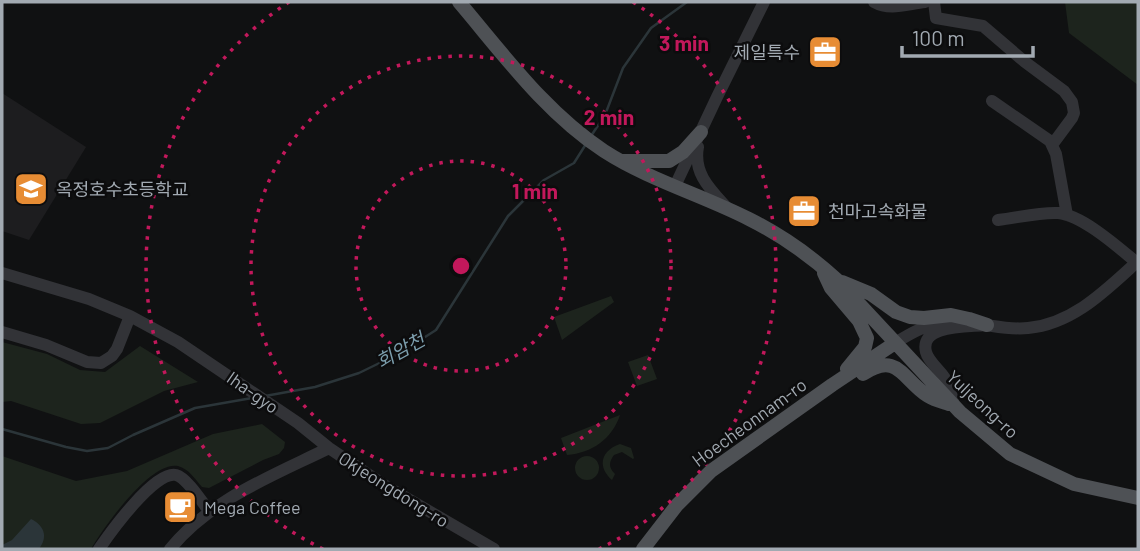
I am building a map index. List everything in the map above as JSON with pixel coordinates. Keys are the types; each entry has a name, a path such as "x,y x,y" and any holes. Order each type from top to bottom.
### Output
{"main road":[{"name":"Yuljeong-ro","path":"459,2 547,105 575,130 623,161 766,228 818,262 954,406 1010,454 1074,484 1138,498"},
{"path":"623,161 669,161 683,152 701,132"},
{"path":"818,262 831,288 859,321 867,338 865,347 832,385"},
{"path":"837,280 871,294 896,312 910,317 951,315 987,325"},
{"name":"Hoecheonnam-ro","path":"643,549 677,505 710,471 895,343"},
{"path":"832,385 859,377 875,366 886,365 897,368 929,396 954,406"}],"street":[{"path":"675,186 764,2"},
{"path":"874,2 885,7 925,2"},
{"path":"934,2 935,15 939,19 983,26 1064,91 1072,102 1074,113 1052,145"},
{"path":"992,101 1050,141 1056,154 1067,215"},
{"path":"701,132 696,156 697,166 707,185 728,209"},
{"path":"895,343 933,323 952,320 1009,329 1027,329 1065,319 1095,299 1137,262 1109,239 1067,215 1046,213 998,220"},
{"path":"2,273 89,299 130,316 117,349 101,363 88,362 46,345 2,332"},
{"name":"Iha-gyo","path":"130,316 208,361 298,423"},
{"path":"954,406 948,381 926,353 926,342 938,330 987,325"},
{"name":"Okjeongdong-ro","path":"298,423 329,448 384,485 494,549"},
{"path":"170,549 209,511 240,492 329,448"},
{"path":"99,549 132,506 156,482 168,475 184,480 209,511"}],"shaded area":[{"path":"1065,2 1138,2 1138,85 1069,33"},
{"name":"옥정호수초등학교","path":"2,93 86,147 29,240 2,231"},
{"path":"611,296 614,302 562,340 554,317"},
{"path":"2,342 47,354 80,370 105,372 140,346 198,382 164,391 100,423 81,424 11,401 2,402"},
{"path":"648,355 657,379 637,386 628,362"},
{"path":"620,415 612,431 600,443 585,451 567,455 561,438"},
{"path":"262,424 285,442 279,454 209,488 202,487 182,467 167,467 155,473 129,497 91,549 2,549 2,456 76,481 127,471 213,434"},
{"path":"620,444 631,448 634,458 622,452 614,455 610,464 615,474 612,480 604,469 603,459 609,450"},
{"path":"587,456 598,463 599,468 592,479 587,480 576,473 575,468 582,457"},
{"path":"31,519 44,532 44,540 39,549 2,549 2,545 12,540"}],"waterway":[{"name":"회암천","path":"591,136 605,115 623,68 651,28 687,2"},
{"name":"회암천","path":"265,396 315,387 359,373 400,353 436,330 508,216 544,180 574,163 586,144"},
{"name":"회암천","path":"2,429 87,451 108,448 195,408 252,398"}],"place":[{"name":"제일특수","path":"825,52"},
{"name":"옥정호수초등학교","path":"31,189"},
{"name":"천마고속화물","path":"804,211"},
{"name":"Mega Coffee","path":"180,507"}]}
